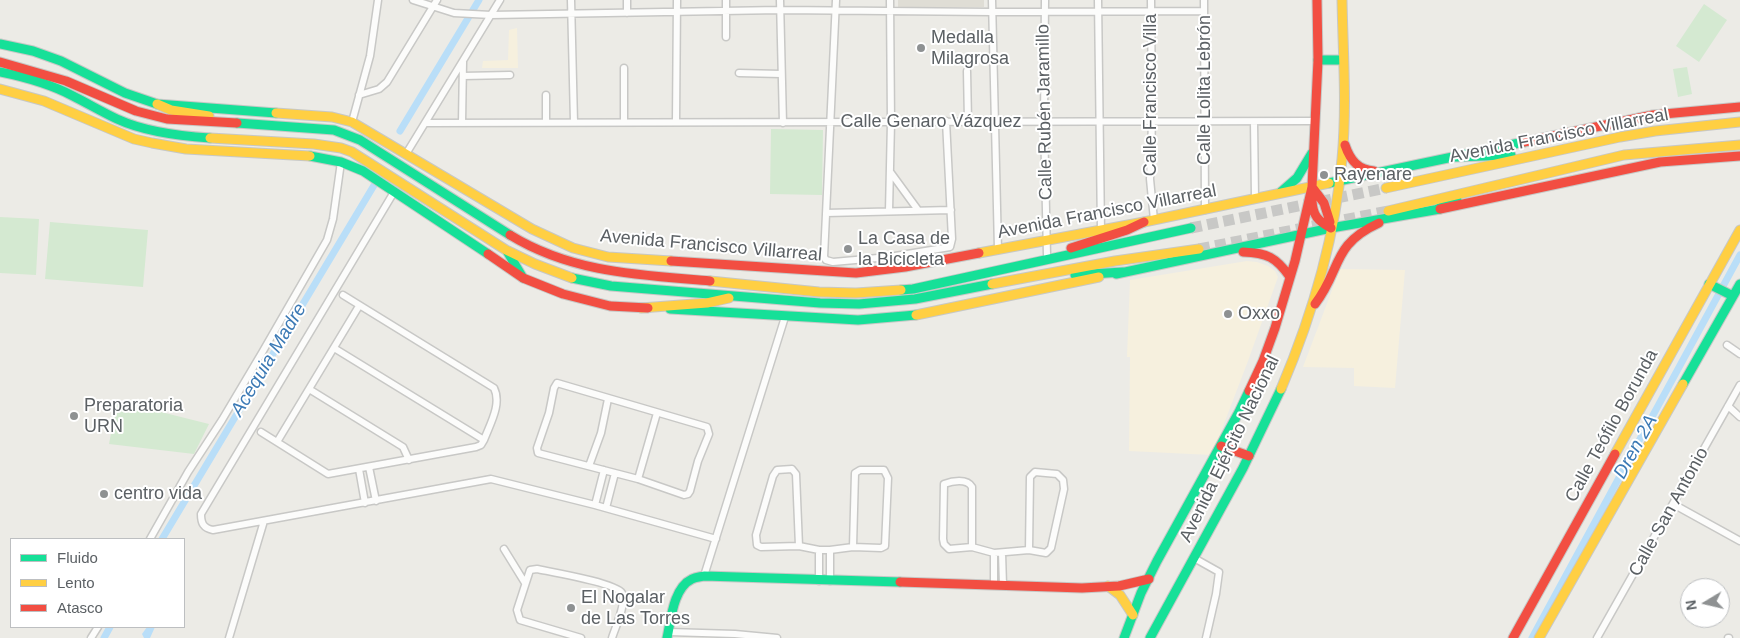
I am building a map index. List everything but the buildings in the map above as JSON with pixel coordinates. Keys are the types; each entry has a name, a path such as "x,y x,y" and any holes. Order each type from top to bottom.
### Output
{"main road":[{"name":"Avenida Ejército Nacional","path":"1124,638 1148,579 1221,446 1266,354 1290,277 1312,187 1318,60 1317,0"},
{"name":"Avenida Ejército Nacional","path":"1150,638 1248,456 1291,364 1312,307 1331,228 1340,180 1344,139 1342,0"},
{"name":"Avenida Francisco Villarreal","path":"0,44 33,51 61,61 125,93 157,104 319,116 352,122 532,229 573,248 608,257 856,273 905,267 1101,231 1456,157"},
{"path":"1318,60 1342,60"},
{"name":"Avenida Francisco Villarreal","path":"0,62 66,80 118,104 151,115 181,121 319,128 348,134 520,240 562,260 613,272 819,292 856,293 913,289 1191,228"},
{"path":"0,72 47,85 71,95 118,120 155,131 181,136 314,144 341,148 366,160 506,250 535,264 581,281 611,286 820,303 859,304 915,299 1115,261 1198,249"},
{"name":"Avenida Francisco Villarreal","path":"0,89 44,101 134,139 159,145 186,149 317,156 341,162 363,171 523,278 557,293 607,305 858,320 915,315 1301,236 1624,155 1740,145"},
{"path":"157,104 171,110 272,126"},
{"path":"1456,157 1653,115 1740,107"},
{"name":"Avenida Francisco Villarreal","path":"1386,188 1655,131 1740,122"},
{"path":"1344,139 1348,154 1355,164 1367,171 1385,171"},
{"path":"1280,193 1297,178 1314,150"},
{"path":"1456,157 1522,155 1530,157"},
{"path":"1435,210 1660,162 1740,156"},
{"path":"1435,210 1459,199 1551,172"},
{"path":"1312,187 1321,196 1327,208 1331,228"},
{"path":"1312,187 1312,210 1318,221 1331,228"},
{"name":"Avenida Francisco Villarreal","path":"1391,214 1435,210"},
{"path":"1312,307 1326,289 1336,261 1344,248 1359,233 1391,214"},
{"path":"993,272 1118,233 1144,222"},
{"path":"1144,222 1117,245 1114,250 1115,261 1120,265 1148,268"},
{"name":"Calle Teófilo Borunda","path":"1513,638 1711,286 1740,230"},
{"path":"506,250 523,278"},
{"path":"1230,251 1269,255 1279,262 1290,277"},
{"path":"1013,281 1123,272"},
{"path":"1539,638 1730,295 1740,284"},
{"path":"1711,286 1730,295"},
{"path":"642,308 707,303 738,296"},
{"path":"1221,446 1248,456"},
{"path":"668,635 678,597 684,584 694,578 704,576 819,581 1107,586 1131,584 1148,579"},
{"path":"1107,586 1120,595 1133,615"}],"street":[{"path":"352,122 370,56 378,0"},
{"path":"413,0 435,3 444,11 491,16 780,10 1204,11"},
{"path":"406,154 500,0"},
{"path":"571,0 574,122"},
{"path":"627,0 627,13"},
{"path":"676,122 678,0"},
{"path":"726,0 726,37"},
{"path":"780,0 783,123"},
{"path":"836,0 824,257 826,260 833,262 889,257 947,248 952,243 946,121"},
{"path":"889,211 891,173 890,0"},
{"path":"992,0 998,249"},
{"name":"Calle Rubén Jaramillo","path":"1045,0 1044,122 1047,255"},
{"path":"1098,0 1101,231"},
{"name":"Calle Francisco Villa","path":"1151,0 1152,122 1150,179 1154,220"},
{"name":"Calle Lolita Lebrón","path":"1204,0 1205,210"},
{"path":"359,95 380,89 387,82 435,3"},
{"path":"462,123 463,60"},
{"path":"624,68 624,122"},
{"path":"967,71 968,121"},
{"path":"739,73 782,74"},
{"path":"463,76 510,75"},
{"path":"546,95 546,122"},
{"name":"Calle Genaro Vázquez","path":"425,124 546,122 1315,121"},
{"path":"1254,122 1255,198"},
{"path":"151,538 327,240 333,219 341,162"},
{"path":"891,173 918,210"},
{"path":"394,192 200,514 203,525 207,529 213,530 491,480 595,505 716,539"},
{"path":"826,213 951,210"},
{"path":"261,432 328,474 359,470 476,447 484,440 498,402 498,394 494,388 343,295"},
{"path":"277,442 360,306"},
{"path":"704,576 785,317"},
{"path":"1727,345 1740,354"},
{"path":"334,348 484,440"},
{"path":"557,383 657,413 707,427 709,434 698,460 688,494 680,494 615,473 538,453 537,448 557,383"},
{"name":"Calle San Antonio","path":"1597,638 1740,385"},
{"path":"309,389 403,447 409,460"},
{"path":"589,466 600,433 608,399"},
{"path":"1728,406 1740,417"},
{"path":"638,480 657,413"},
{"path":"369,467 376,501"},
{"path":"799,546 796,474 792,469 777,470 773,476 756,535 756,542 760,547 799,546 819,550 880,548 885,546 888,478 884,470 860,470 855,473 853,548"},
{"path":"359,470 365,503"},
{"path":"595,505 604,470"},
{"path":"972,547 972,487 966,481 946,482 944,486 944,544 949,549 972,547 994,553 1029,550 1046,553 1051,548 1064,489 1063,480 1057,474 1035,472 1030,477 1029,550"},
{"path":"606,508 615,473"},
{"path":"1673,504 1740,541"},
{"path":"230,638 264,521"},
{"path":"504,549 525,583"},
{"path":"819,550 819,581"},
{"path":"830,550 830,581"},
{"path":"994,553 998,585"},
{"path":"998,585 1002,553"},
{"path":"1194,558 1219,572 1206,638"},
{"path":"581,638 558,635 518,617 517,610 530,570 534,568 617,588 622,593 623,600 612,638"},
{"path":"668,635 778,638"}],"shaded area":[{"path":"898,0 984,0 984,7 898,7"},
{"path":"517,28 518,68 482,68 483,61 508,60 509,30"},
{"path":"1247,261 1268,266 1275,271 1278,277 1212,455 1129,451 1130,357 1127,357 1130,280"},
{"path":"1340,269 1405,270 1395,388 1354,386 1354,368 1303,367"}],"green space":[{"path":"1704,4 1727,20 1699,62 1676,46"},
{"path":"1687,67 1692,94 1678,97 1673,69"},
{"path":"771,129 823,130 822,195 770,194"},
{"path":"0,217 39,219 36,275 0,273"},
{"path":"50,222 148,230 143,287 45,279"},
{"path":"117,401 209,424 194,454 109,444"}],"water":[{"path":"146,628 155,628 150,638 144,638 142,634"}],"waterway":[{"name":"Acequia Madre","path":"400,131 479,0"},
{"name":"Acequia Madre","path":"163,538 376,182"},
{"name":"Dren 2A","path":"1532,638 1740,255"},
{"name":"Acequia Madre","path":"104,638 109,628"}],"tunnel":[{"path":"1191,228 1386,188"},
{"path":"1199,249 1388,211"}],"traffic: fast":[{"path":"0,44 33,51 61,61 125,93 157,104 276,113"},
{"path":"1318,60 1343,60"},
{"path":"0,72 55,88 117,119 139,127 174,135 210,138"},
{"path":"237,123 334,130 360,140 510,235"},
{"path":"1329,183 1524,142"},
{"path":"1281,192 1297,178 1312,153"},
{"path":"1456,157 1511,155"},
{"path":"310,156 341,162 363,171 488,254"},
{"path":"1435,210 1457,200"},
{"path":"1116,274 1331,228 1440,209"},
{"path":"901,290 913,289 1191,228"},
{"path":"507,251 523,278"},
{"path":"1075,275 1123,272"},
{"path":"572,278 611,286 820,303 859,304 915,299 992,284"},
{"path":"1709,284 1733,296"},
{"path":"1683,384 1740,284"},
{"path":"670,309 858,320 916,315"},
{"path":"1150,638 1243,468 1281,389"},
{"path":"1124,638 1141,593 1157,561 1249,391"},
{"path":"667,638 677,597 686,583 696,577 900,582"}],"traffic: slow":[{"path":"1281,389 1303,334 1312,305 1328,248 1339,189 1344,119 1342,0"},
{"path":"0,89 44,101 134,139 152,143 186,149 310,156"},
{"path":"157,104 171,110 209,116"},
{"path":"276,113 332,117 352,122 532,229 573,248 608,257 671,261"},
{"path":"1386,188 1620,137 1655,131 1740,122"},
{"path":"210,138 314,144 341,148 352,152 506,250 535,264 572,278"},
{"path":"1388,211 1624,155 1740,145"},
{"path":"979,253 1144,222 1329,183"},
{"path":"1615,454 1740,230"},
{"path":"992,284 1115,261 1199,249"},
{"path":"916,315 1099,277"},
{"path":"710,281 819,292 856,293 901,290"},
{"path":"641,308 707,303 729,298"},
{"path":"1539,638 1683,384"},
{"path":"1108,586 1120,595 1133,615"}],"traffic: jam":[{"path":"1249,391 1275,328 1295,261 1312,187 1318,60 1317,0"},
{"path":"0,62 66,81 136,111 167,119 237,123"},
{"path":"1524,142 1653,115 1740,107"},
{"path":"1345,145 1355,163 1363,169 1374,171"},
{"path":"1440,209 1660,162 1740,156"},
{"path":"1312,187 1324,203 1330,222"},
{"path":"1312,201 1317,218 1331,228"},
{"path":"1071,248 1127,230 1144,222"},
{"path":"1315,304 1324,291 1345,249 1364,231 1379,223"},
{"path":"510,235 534,248 582,265 632,274 710,281"},
{"path":"1243,252 1270,257 1290,277"},
{"path":"671,261 856,273 905,267 979,253"},
{"path":"488,254 523,278 563,294 610,306 648,308"},
{"path":"1221,446 1249,456"},
{"path":"1513,638 1615,454"},
{"path":"900,582 1082,588 1119,586 1149,579"}],"place":[{"name":"Medalla Milagrosa","path":"921,48"},
{"name":"Rayenare","path":"1324,175"},
{"name":"La Casa de la Bicicleta","path":"848,249"},
{"name":"Oxxo","path":"1228,314"},
{"name":"Preparatoria URN","path":"74,416"},
{"name":"centro vida","path":"104,494"},
{"name":"El Nogalar de Las Torres","path":"571,608"}]}
